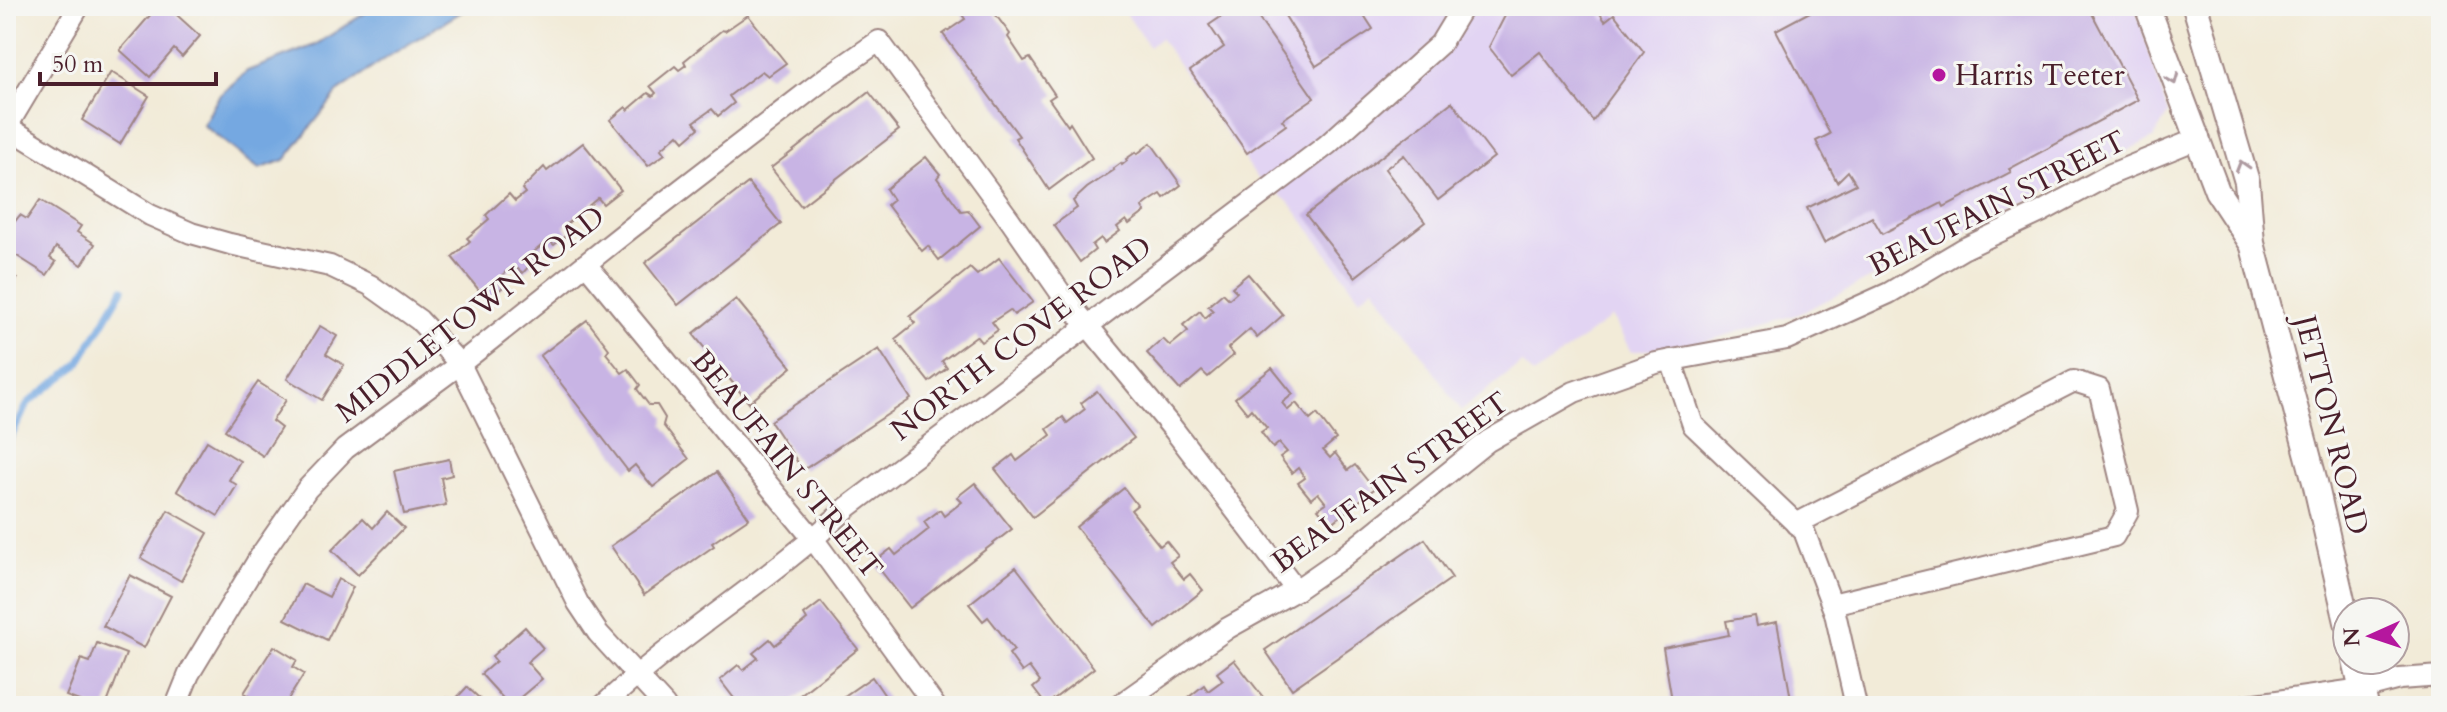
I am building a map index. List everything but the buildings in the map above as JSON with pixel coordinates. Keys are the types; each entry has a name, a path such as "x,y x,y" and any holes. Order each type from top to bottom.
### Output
{"street":[{"path":"79,6 6,127 150,215 191,233 330,266 370,285 419,320 460,364 578,603 598,633 665,706"},
{"name":"NORTH COVE ROAD","path":"603,706 635,674 814,540 848,507 1357,119 1440,44 1463,6"},
{"name":"JETTON ROAD","path":"2147,6 2217,191 2252,243"},
{"name":"JETTON ROAD","path":"2195,6 2247,182 2252,243 2315,482 2341,596"},
{"name":"MIDDLETOWN ROAD","path":"176,706 189,674 263,552 307,489 345,449 460,364 827,77 879,41 1087,327"},
{"name":"BEAUFAIN STREET","path":"1118,706 1228,628 1296,590 1342,558 1488,441 1574,392 1671,360 1787,339 1889,293 1963,249 2111,174 2197,139"},
{"name":"BEAUFAIN STREET","path":"586,264 814,540 935,706"},
{"path":"1087,327 1174,430 1296,590"},
{"path":"1671,360 1693,425 1804,531 1832,604 1856,706"},
{"path":"1796,524 2074,381 2099,389 2128,511 2114,536 1832,604"},
{"path":"2359,676 2364,698"},
{"path":"2242,706 2364,698 2400,679 2441,676"}],"shaded area":[{"path":"1121,6 2135,6 2168,114 2153,138 1799,314 1703,342 1631,352 1612,317 1533,375 1522,363 1461,410 1374,287 1360,298 1291,204 1256,176 1160,38 1149,47"}],"water":[{"path":"376,6 471,6 339,91 285,160 259,169 203,125 219,96 247,71 315,45"}],"waterway":[{"path":"6,447 28,403 78,365 123,289"}],"place":[{"name":"Harris Teeter","path":"1939,75"}]}
